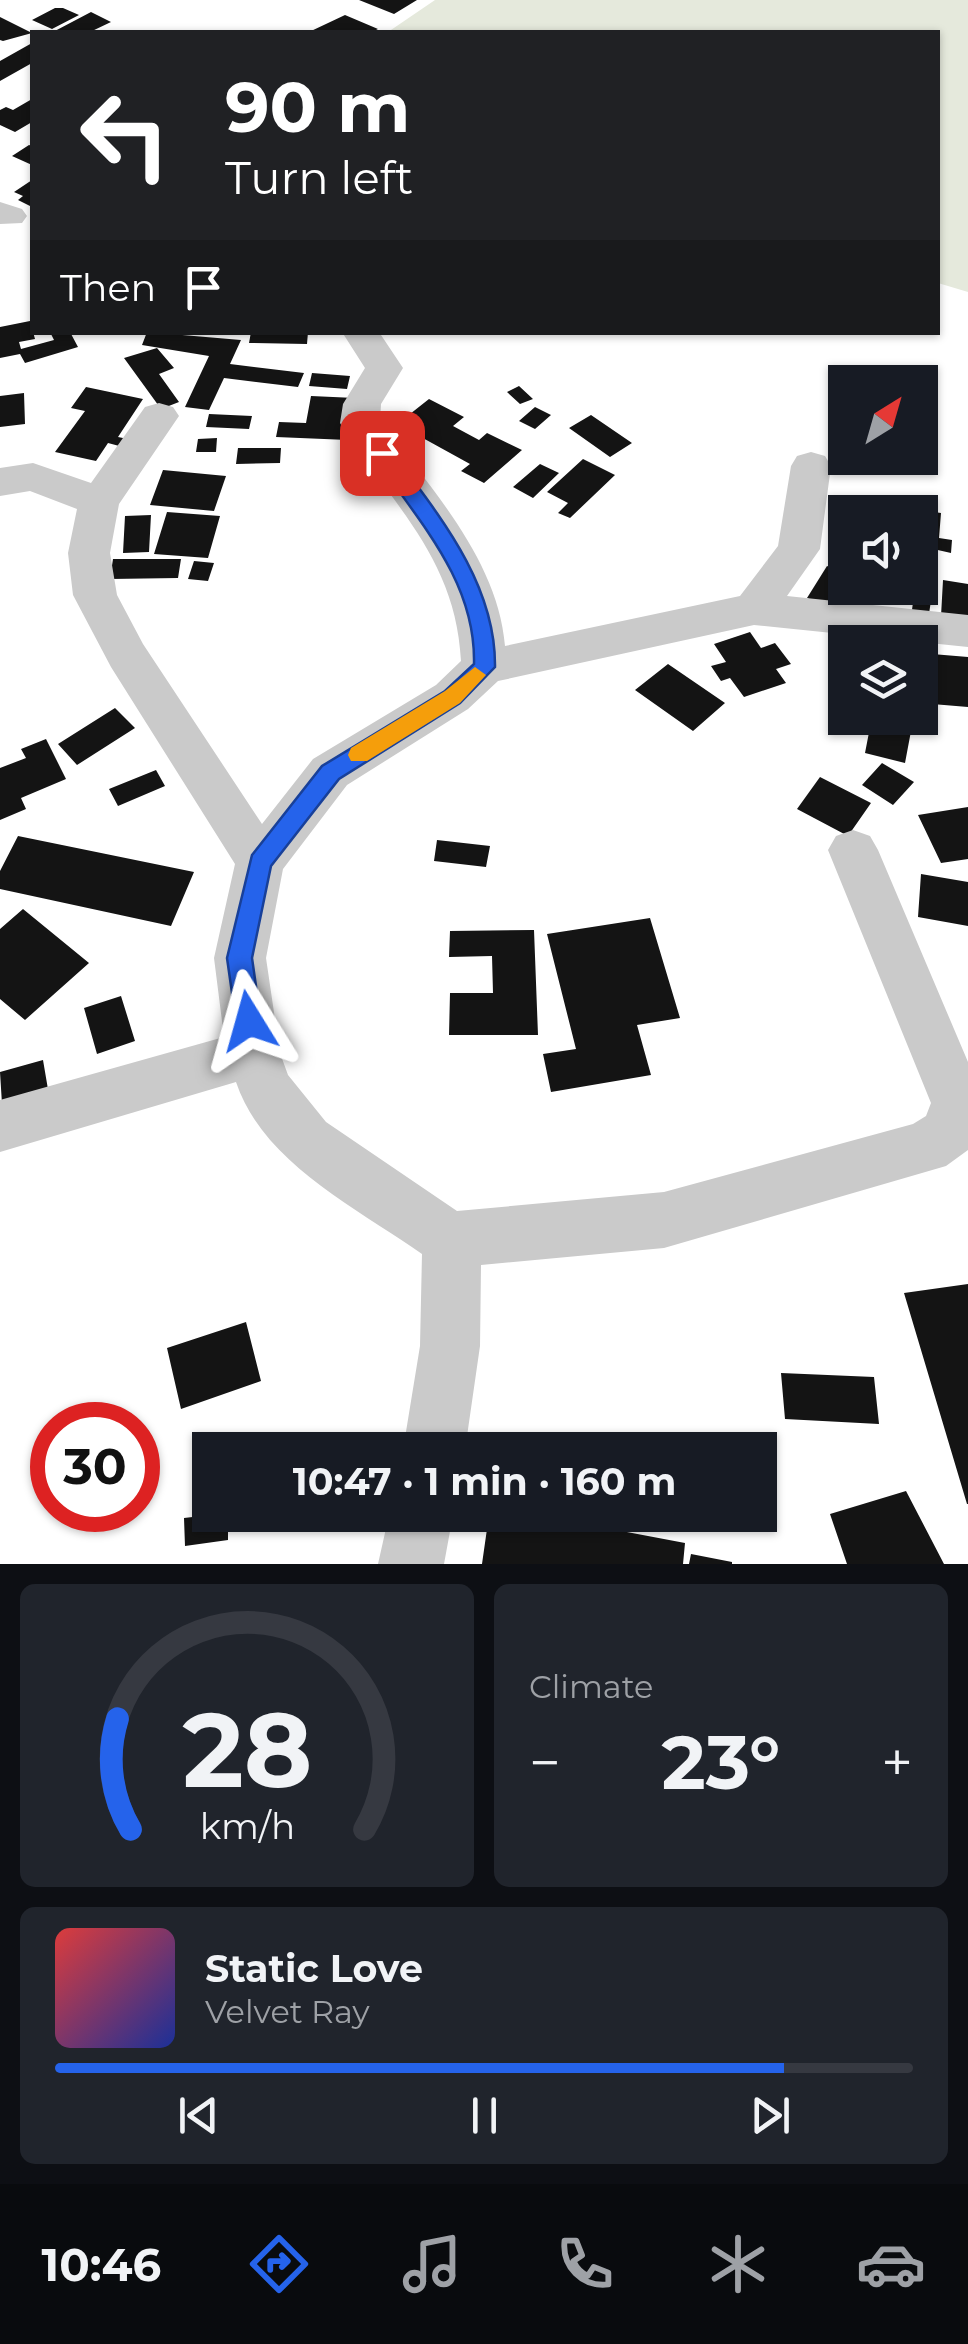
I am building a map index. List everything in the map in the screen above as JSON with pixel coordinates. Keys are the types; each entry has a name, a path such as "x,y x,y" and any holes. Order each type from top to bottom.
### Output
{"street":[{"path":"362,335 384,368 362,404 360,423 448,543 485,631 484,667"},
{"path":"159,416 100,502 89,553 95,595 260,862"},
{"path":"754,608 799,549 811,466"},
{"path":"0,482 33,476 100,502"},
{"path":"852,850 958,1103 948,1134 926,1147 664,1220 450,1240 306,1140 265,1089 254,1052 240,958 260,862 330,772 452,697 484,667 754,608 968,631"},
{"path":"0,1126 254,1052"},
{"path":"438,1432 455,1314 450,1240"},
{"path":"411,1564 418,1532"}],"shaded area":[{"path":"435,0 968,0 968,292 940,284 940,30 391,30"}],"building":[{"path":"359,0 417,0 394,14"},
{"path":"55,8 79,15 52,29 32,20"},
{"path":"91,12 111,22 94,30 57,30"},
{"path":"345,15 378,29 376,30 313,30"},
{"path":"0,17 30,32 3,41"},
{"path":"30,44 30,64 0,81 0,61"},
{"path":"30,100 30,123 15,132 0,125 0,110 13,110"},
{"path":"29,145 30,145 30,164 12,156"},
{"path":"30,181 30,206 18,200 23,196 14,192"},
{"path":"30,321 30,335 35,339 19,342 21,349 54,340 52,335 72,335 78,347 25,363 20,354 0,358 0,327"},
{"path":"146,335 241,340 230,364 304,373 298,387 224,378 209,410 185,407 209,356 142,345"},
{"path":"250,335 308,335 307,344 249,343"},
{"path":"157,348 174,368 159,374 179,402 161,409 124,358"},
{"path":"312,373 350,376 347,389 309,386"},
{"path":"519,386 533,399 520,404 507,392"},
{"path":"86,387 143,399 118,437 128,439 123,447 108,443 96,461 55,452 85,411 71,408"},
{"path":"24,393 25,424 0,427 0,396"},
{"path":"311,396 355,398 348,440 276,437 279,422 306,423"},
{"path":"429,399 464,417 453,426 479,440 487,433 522,450 484,483 461,471 470,464 421,437 415,442 391,429"},
{"path":"535,407 551,415 535,429 519,421"},
{"path":"209,414 252,416 249,429 206,427"},
{"path":"591,415 632,443 610,457 569,428"},
{"path":"217,438 216,452 196,452 198,439"},
{"path":"238,448 281,448 280,463 236,464"},
{"path":"583,459 615,475 570,518 558,513 568,503 547,492"},
{"path":"540,464 559,473 533,498 513,487"},
{"path":"163,470 226,476 214,511 150,505"},
{"path":"167,512 220,516 208,558 154,554"},
{"path":"938,513 939,538 952,540 951,553 938,550"},
{"path":"151,515 149,552 123,553 125,516"},
{"path":"113,559 181,559 178,578 110,579"},
{"path":"194,561 214,563 208,581 188,579"},
{"path":"827,566 828,566 826,606 807,598"},
{"path":"943,580 968,584 968,620 941,616"},
{"path":"913,605 930,605 928,620 911,617"},
{"path":"750,632 761,648 775,643 791,664 776,669 786,683 744,697 730,678 721,681 711,666 726,662 714,644"},
{"path":"938,654 968,657 968,707 938,704"},
{"path":"668,664 725,703 693,731 635,690"},
{"path":"115,708 135,728 77,765 58,744"},
{"path":"868,735 910,735 905,763 865,753"},
{"path":"46,739 66,779 21,798 26,809 0,820 0,768 26,758 21,749"},
{"path":"882,763 914,782 893,805 862,785"},
{"path":"156,770 165,786 118,806 109,789"},
{"path":"820,777 871,803 848,836 797,809"},
{"path":"968,807 968,859 941,863 918,815"},
{"path":"18,836 194,872 171,926 0,889 0,871"},
{"path":"437,840 490,846 486,867 434,861"},
{"path":"921,874 968,882 968,926 918,917"},
{"path":"23,909 89,963 25,1020 0,999 0,929"},
{"path":"650,918 680,1018 637,1025 651,1075 551,1092 543,1054 576,1049 547,934"},
{"path":"534,930 538,1035 449,1035 450,993 493,993 492,956 449,957 450,931"},
{"path":"121,996 135,1041 97,1054 84,1008"},
{"path":"43,1060 51,1107 3,1120 0,1072"},
{"path":"968,1284 968,1504 967,1504 904,1293"},
{"path":"246,1322 261,1381 181,1409 167,1348"},
{"path":"781,1373 874,1377 879,1424 785,1419"},
{"path":"906,1491 944,1564 847,1564 830,1514"},
{"path":"192,1517 192,1532 228,1532 228,1540 185,1546 184,1518"},
{"path":"487,1532 627,1532 685,1543 683,1564 482,1564"},
{"path":"691,1554 732,1562 732,1564 689,1564"}],"slow traffic":[{"path":"359,755 452,697 475,675"}],"route":[{"path":"249,1021 240,958 260,862 330,772 452,697 484,667 485,631 448,543 382,453"}]}
